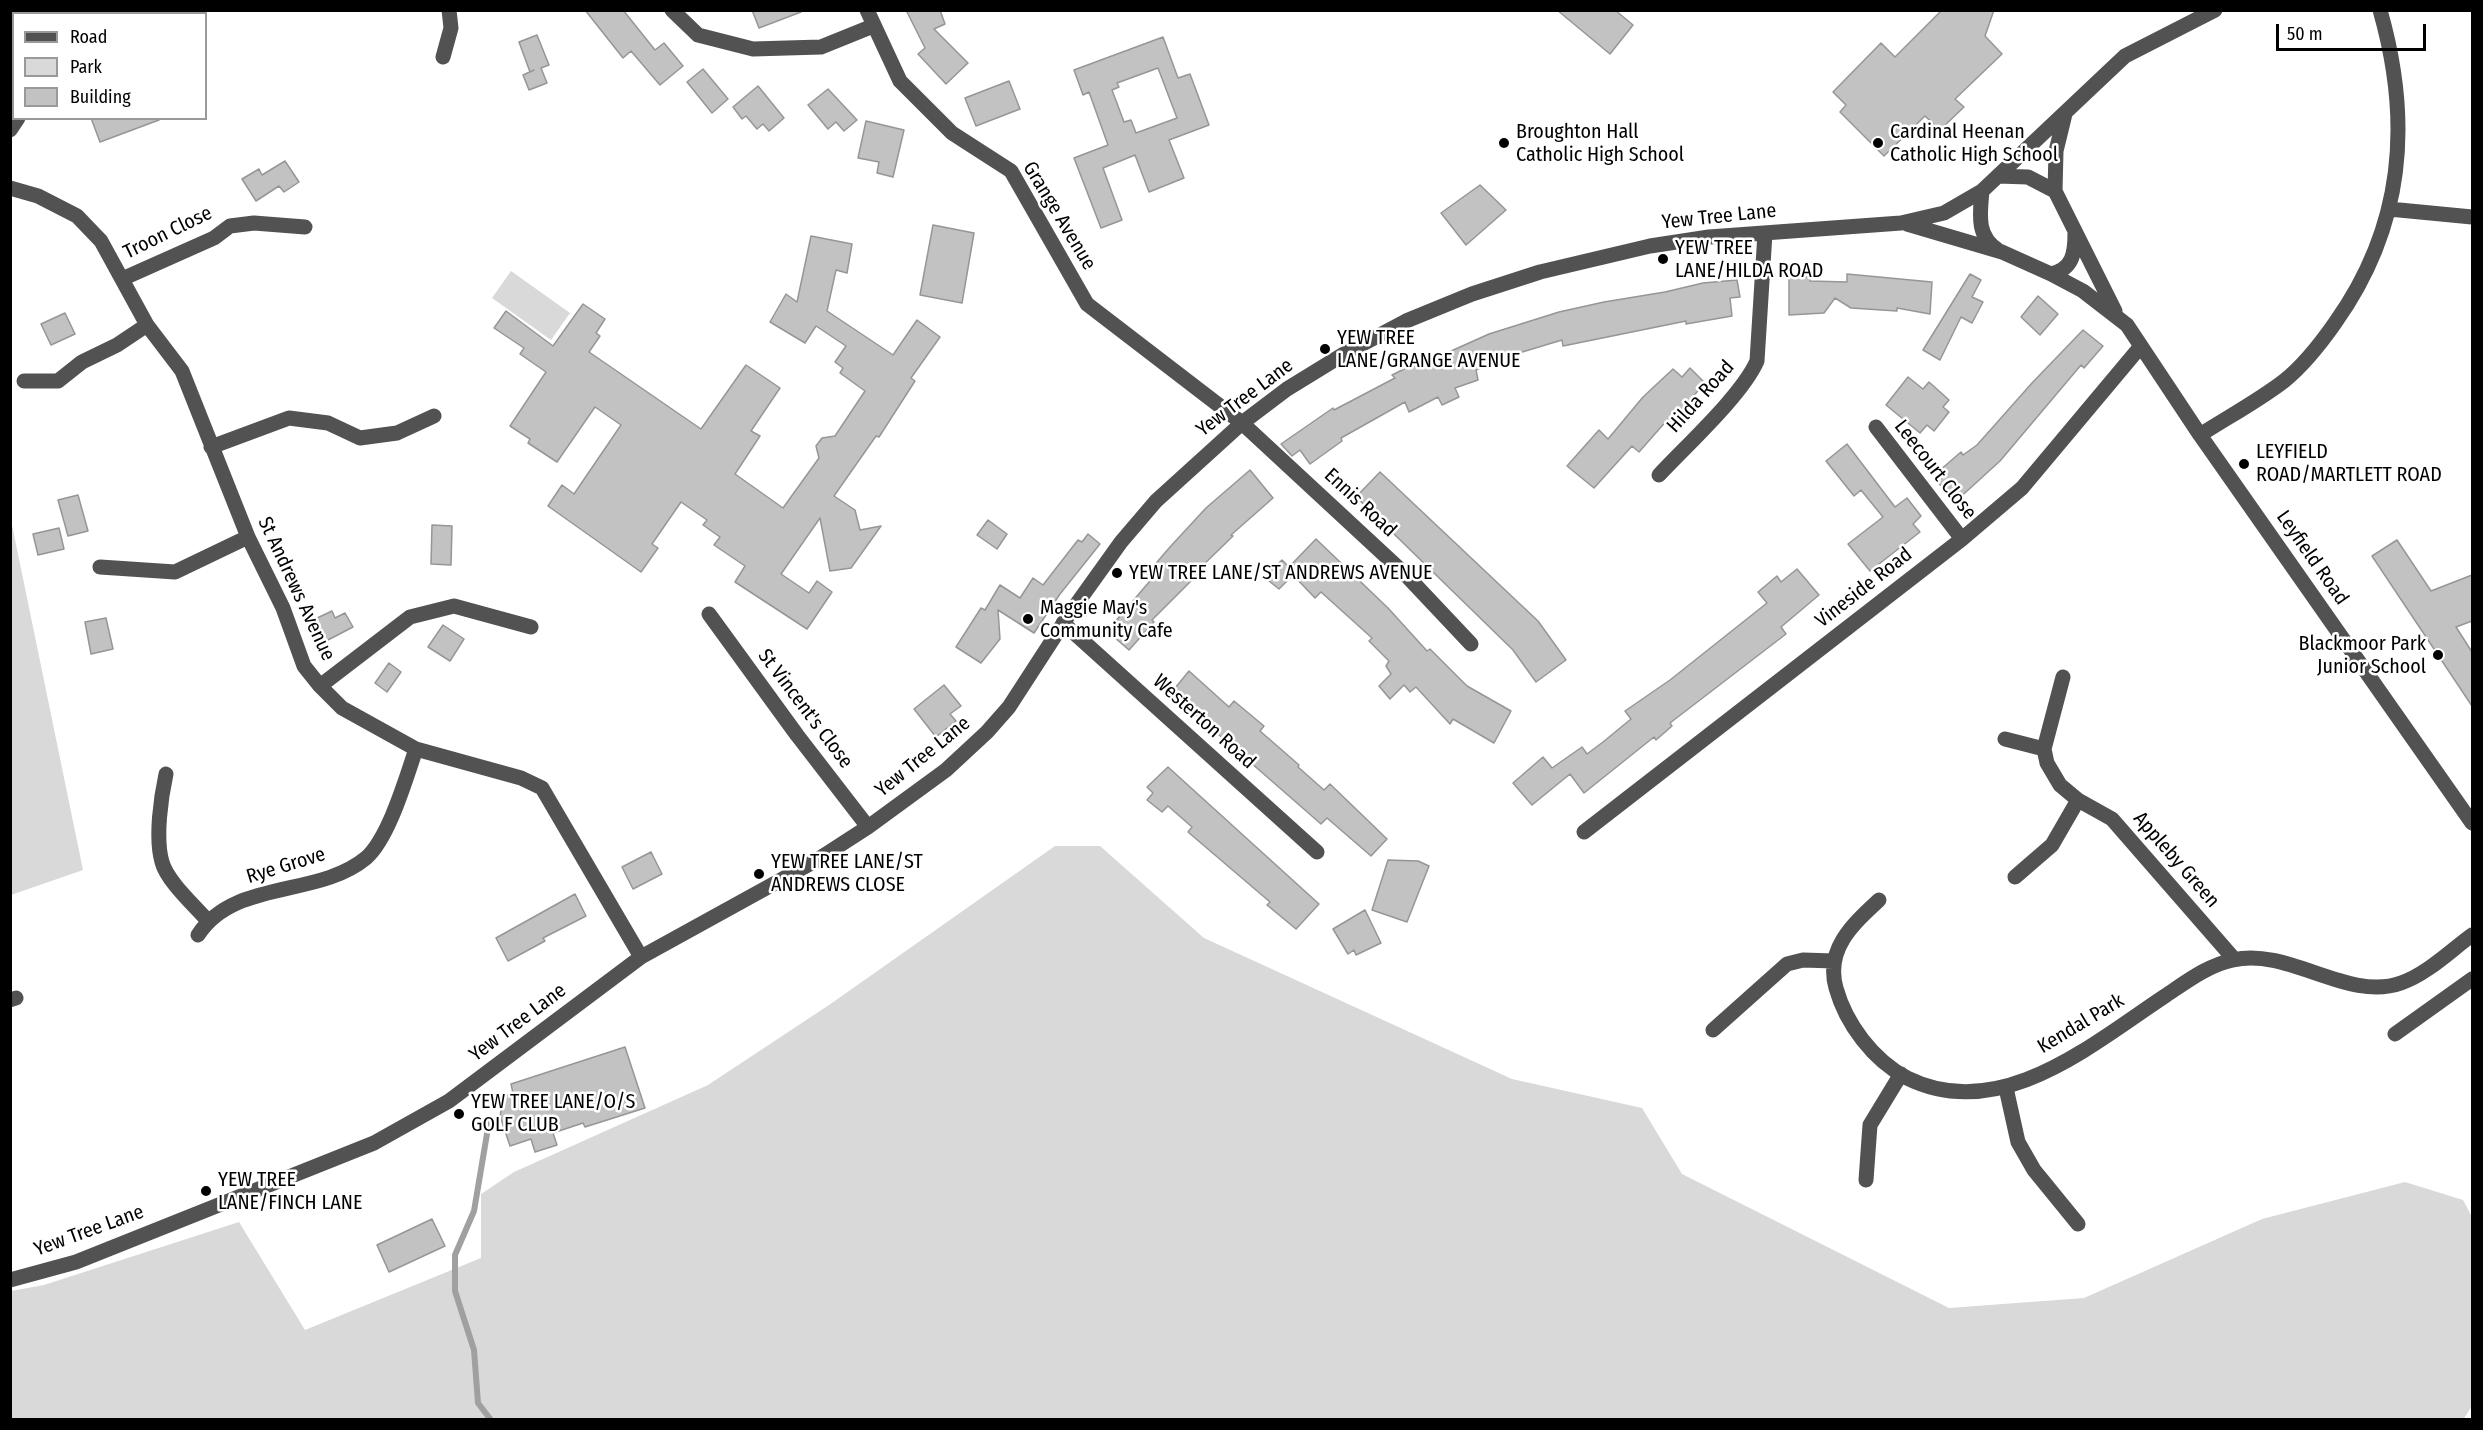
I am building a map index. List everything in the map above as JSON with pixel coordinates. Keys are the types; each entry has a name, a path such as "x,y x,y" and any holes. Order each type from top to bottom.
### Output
{"street":[{"path":"443,57 451,28 449,10"},
{"path":"672,10 698,35 753,49 821,47 873,26"},
{"name":"Grange Avenue","path":"867,10 900,81 952,133 1011,171 1087,304 1242,423"},
{"path":"1901,223 1944,213 1982,191 2125,56 2215,10"},
{"path":"2200,435 2285,380 2320,344 2354,294 2373,258 2389,209 2397,170 2399,120 2391,49 2380,10"},
{"path":"1998,176 2028,177 2055,191 2056,151 2066,111"},
{"name":"St Andrews Avenue","path":"10,188 38,196 77,216 101,242 147,325 182,371 248,537 283,608 304,666 320,686 342,708 416,749 521,778 542,788 641,957"},
{"path":"1982,191 1981,230 1990,244 2002,252"},
{"name":"Leyfield Road","path":"2055,191 2117,315 2141,346 2200,435 2472,823"},
{"path":"2389,209 2472,217"},
{"name":"Troon Close","path":"122,279 214,238 230,226 254,223 305,227"},
{"name":"Yew Tree Lane","path":"10,1280 76,1262 374,1143 449,1101 641,957 817,860 868,827 946,770 987,732 1009,707 1063,623 1121,542 1156,501 1242,423 1287,389 1344,354 1406,321 1472,294 1540,272 1650,246 1765,233 1901,223"},
{"name":"Leyfield Road","path":"1901,223 2002,252 2084,291 2117,315"},
{"path":"2051,274 2064,269 2073,258 2075,232"},
{"name":"Hilda Road","path":"1659,475 1734,393 1752,372 1757,361 1765,233"},
{"path":"24,381 58,381 82,362 117,345 147,325"},
{"name":"Vineside Road","path":"1584,832 1962,539 2022,488 2141,346"},
{"path":"211,447 289,418 328,423 360,438 397,433 434,416"},
{"name":"Ennis Road","path":"1242,423 1405,574 1471,644"},
{"name":"Leecourt Close","path":"1876,427 1962,539"},
{"path":"99,567 175,572 248,537"},
{"path":"320,686 410,617 454,606 531,627"},
{"name":"St Vincent's Close","path":"709,615 868,827"},
{"name":"Westerton Road","path":"1063,623 1317,852"},
{"path":"2005,739 2043,749 2063,677"},
{"name":"Rye Grove","path":"198,935 207,920 237,903 328,878 367,857 391,821 416,749"},
{"name":"Appleby Green","path":"2043,749 2053,776 2078,800 2112,819 2234,959"},
{"path":"166,774 160,804 162,862 181,891 207,920"},
{"path":"2015,877 2052,845 2078,800"},
{"name":"Kendal Park","path":"1879,900 1847,930 1840,941 1834,961 1835,986 1851,1023 1873,1052 1900,1074 1933,1088 1950,1092 1968,1093 2006,1088 2061,1063 2204,970 2234,959 2290,965 2362,986 2386,987 2414,978 2472,935"},
{"path":"1713,1030 1787,964 1803,960 1834,961"},
{"path":"2395,1034 2472,979"},
{"path":"1866,1180 1870,1125 1900,1074"},
{"path":"2006,1088 2018,1142 2034,1170 2078,1224"}],"green space":[{"path":"511,271 570,313 551,340 492,298"},
{"path":"11,520 83,870 10,895"},
{"path":"1055,846 1100,846 1204,938 1512,1079 1642,1108 1682,1174 1949,1308 2084,1298 2262,1219 2405,1182 2463,1200 2472,1217 2472,1406 2463,1420 11,1419 11,1291 44,1285 239,1222 305,1330 481,1258 481,1194 514,1172 708,1085 829,1005"}],"building":[{"path":"585,10 623,10 655,50 664,43 683,66 660,85 631,51 623,58"},
{"path":"752,10 801,10 801,12 759,28"},
{"path":"906,10 940,10 945,24 934,29 968,63 946,84 918,54 925,48"},
{"path":"1557,10 1615,10 1633,25 1610,54"},
{"path":"1942,10 1994,10 1985,36 2002,54 1955,99 1964,107 1940,130 1925,116 1884,156 1840,112 1846,105 1833,92 1881,43 1895,57"},
{"path":"537,35 549,65 541,68 547,83 529,90 523,75 530,72 519,42"},
{"path":"1163,37 1178,78 1190,74 1209,125 1169,140 1184,178 1149,192 1135,155 1103,168 1122,220 1101,228 1074,158 1108,145 1089,92 1083,95 1074,70","holes":["1158,68 1177,118 1136,133 1131,120 1124,122 1112,90 1119,87 1117,83"]},
{"path":"703,69 728,99 712,113 687,82"},
{"path":"1009,81 1020,109 976,126 965,98"},
{"path":"758,86 784,118 769,131 763,124 757,129 746,116 742,119 733,107"},
{"path":"828,89 857,120 844,131 836,122 828,129 808,105"},
{"path":"92,120 159,120 100,142"},
{"path":"866,121 904,130 893,177 877,173 879,162 858,158"},
{"path":"285,161 299,182 284,192 279,186 256,201 242,179 259,169 262,175"},
{"path":"1480,185 1506,210 1466,245 1441,213"},
{"path":"933,225 974,233 962,303 920,295"},
{"path":"811,236 852,244 847,273 836,270 827,311 893,355 917,320 940,337 911,378 915,381 879,437 876,436 834,496 855,510 860,530 881,526 851,568 830,571 820,518 781,574 809,593 817,581 832,592 807,629 735,582 745,566 714,545 720,537 703,525 707,520 681,502 652,544 658,548 641,572 548,506 562,485 574,494 621,425 595,407 557,462 528,443 530,439 510,426 546,372 520,354 524,348 494,328 506,311 553,346 583,304 605,319 596,333 600,336 589,352 701,429 746,365 780,388 751,431 760,436 735,474 783,508 819,458 816,446 822,438 835,436 865,391 840,373 843,368 835,362 846,346 816,326 805,343 770,322 786,294 797,302"},
{"path":"1847,274 1932,282 1930,314 1897,308 1897,311 1851,308 1835,298 1824,313 1789,315 1789,277 1810,277 1810,281 1847,282"},
{"path":"1970,274 1981,280 1972,297 1983,302 1972,323 1961,317 1940,360 1923,350"},
{"path":"1737,280 1740,297 1730,298 1732,316 1686,324 1686,321 1563,346 1562,340 1509,356 1476,370 1478,380 1455,388 1459,397 1442,405 1438,397 1409,412 1405,402 1341,438 1342,441 1310,464 1300,450 1292,456 1281,444 1333,408 1334,410 1395,378 1392,375 1439,352 1440,356 1489,334 1559,312 1604,302 1703,283"},
{"path":"2038,296 2058,314 2040,335 2021,317"},
{"path":"65,313 75,334 51,345 41,324"},
{"path":"2083,330 2103,346 2084,368 2081,365 2000,461 1955,502 1936,480 1942,476 1939,471 1961,452 1963,455 1977,445"},
{"path":"1690,368 1705,383 1672,420 1669,418 1639,452 1632,446 1594,488 1567,466 1599,430 1608,439 1643,397 1673,369 1682,377"},
{"path":"1908,377 1923,389 1929,382 1949,400 1943,407 1949,412 1934,431 1927,425 1920,433 1886,405"},
{"path":"1847,444 1895,507 1907,498 1921,516 1913,524 1920,532 1870,571 1848,544 1883,517 1861,490 1854,496 1826,461"},
{"path":"1250,470 1273,498 1231,535 1233,536 1197,571 1199,573 1152,620 1154,622 1129,650 1107,631 1150,581 1145,576 1170,547 1206,508"},
{"path":"1380,472 1538,621 1566,660 1536,682 1513,650 1356,497"},
{"path":"78,495 88,531 68,536 58,500"},
{"path":"988,520 1007,534 997,549 977,535"},
{"path":"432,525 452,526 451,565 431,564"},
{"path":"59,528 64,549 38,555 33,534"},
{"path":"1088,534 1100,544 1060,594 1034,633 998,610 1000,639 981,663 956,647 981,608 985,610 1000,585 1020,598 1033,578 1043,585 1078,540 1082,542"},
{"path":"1316,539 1388,608 1427,651 1430,649 1467,686 1511,711 1494,743 1453,719 1450,724 1416,687 1410,692 1404,685 1390,699 1379,686 1391,674 1386,666 1389,661 1369,641 1372,638 1321,592 1315,598 1293,575 1279,589 1264,577 1282,560 1289,567"},
{"path":"2397,540 2431,591 2472,575 2472,621 2456,627 2472,652 2472,706 2372,556"},
{"path":"1797,569 1819,595 1781,627 1786,634 1670,723 1672,726 1656,740 1654,737 1584,793 1570,774 1532,805 1513,783 1543,757 1552,768 1582,747 1587,754 1603,742 1631,719 1625,711 1670,680 1767,603 1758,592 1777,576 1781,582"},
{"path":"332,611 335,618 345,613 353,627 326,641 315,619"},
{"path":"106,618 113,649 91,654 85,622"},
{"path":"443,625 464,639 450,661 428,647"},
{"path":"389,663 401,672 387,692 375,683"},
{"path":"1189,671 1229,707 1234,701 1264,726 1260,731 1299,765 1298,767 1324,790 1330,784 1387,839 1371,856 1327,818 1321,824 1171,693"},
{"path":"944,685 961,706 950,714 956,721 936,737 914,709"},
{"path":"1168,767 1319,904 1296,929 1267,905 1270,902 1188,832 1192,827 1168,806 1162,812 1147,800 1153,793 1147,787"},
{"path":"651,852 662,874 633,889 622,867"},
{"path":"1388,860 1418,861 1429,866 1407,922 1372,910"},
{"path":"575,894 586,916 543,938 545,941 508,961 496,938"},
{"path":"1365,910 1381,943 1356,955 1354,950 1348,954 1333,929"},
{"path":"625,1047 645,1108 585,1127 583,1123 553,1133 557,1145 535,1152 531,1139 510,1146 500,1116 504,1096 513,1093 511,1084"},
{"path":"432,1219 445,1246 389,1272 377,1245"}],"waterway":[{"path":"489,1122 474,1211 455,1255 455,1291 474,1350 478,1403 491,1420"}],"place":[{"name":"Broughton Hall Catholic High School","path":"1504,143"},
{"name":"Cardinal Heenan Catholic High School","path":"1878,143"},
{"name":"YEW TREE LANE/HILDA ROAD","path":"1663,259"},
{"name":"YEW TREE LANE/GRANGE AVENUE","path":"1325,349"},
{"name":"LEYFIELD ROAD/MARTLETT ROAD","path":"2244,464"},
{"name":"YEW TREE LANE/ST ANDREWS AVENUE","path":"1117,573"},
{"name":"Maggie May's Community Cafe","path":"1028,619"},
{"name":"Blackmoor Park Junior School","path":"2438,655"},
{"name":"YEW TREE LANE/ST ANDREWS CLOSE","path":"759,874"},
{"name":"YEW TREE LANE/O/S GOLF CLUB","path":"459,1114"},
{"name":"YEW TREE LANE/FINCH LANE","path":"206,1191"}]}
